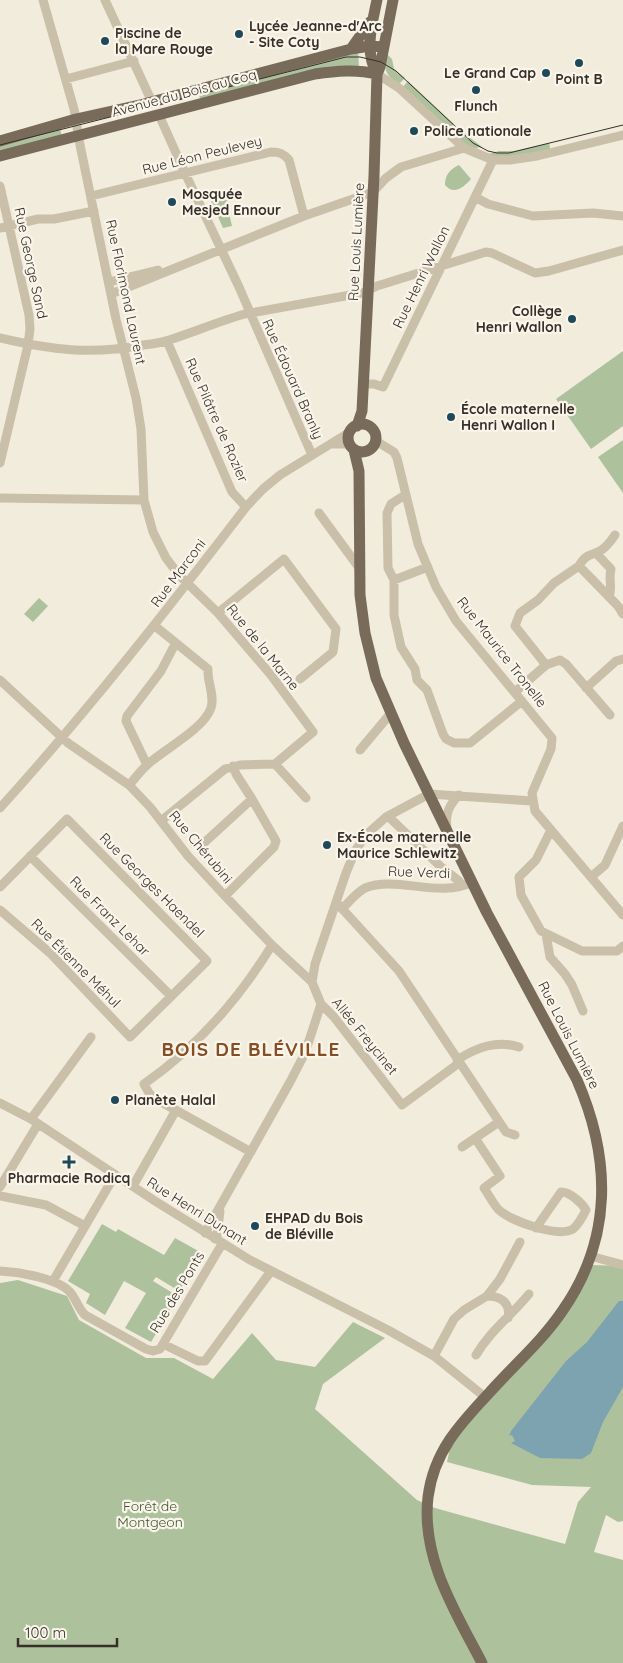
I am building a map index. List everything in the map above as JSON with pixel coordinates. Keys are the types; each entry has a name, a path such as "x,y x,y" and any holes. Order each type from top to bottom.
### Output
{"main road":[{"path":"377,0 370,46 371,64 377,74"},
{"path":"377,74 393,0"},
{"path":"351,49 374,16"},
{"name":"Avenue du Bois au Coq","path":"0,141 76,119 152,102 351,49 370,46 383,47"},
{"name":"Avenue du Bois au Coq","path":"0,156 315,74 340,71 377,74"},
{"name":"Rue Louis Lumière","path":"377,74 362,411 356,435 359,471 360,595 365,633 376,678 448,835 577,1080 587,1103 598,1144 602,1184 599,1224 590,1256 579,1284 562,1312 542,1336 452,1433 439,1457 432,1477 428,1498 428,1525 435,1566 457,1615 482,1663"},
{"path":"374,432 376,441 372,448 360,452 356,435 374,432"},
{"name":"Rue Louis Lumière","path":"359,471 367,451"}],"street":[{"name":"Rue Florimond Laurent","path":"43,0 76,119 123,350 136,398 141,430 144,500 153,532 166,558 188,583"},
{"path":"105,0 152,102"},
{"path":"66,79 134,61"},
{"path":"377,74 399,88 464,148 493,160 510,160 537,156 623,135"},
{"name":"Rue Édouard Branly","path":"159,114 184,172 239,287 312,455"},
{"path":"111,294 304,216 373,192 393,172 401,168 464,148"},
{"name":"Rue Léon Peulevey","path":"91,196 272,152 281,153 289,160 304,216"},
{"name":"Rue Henri Wallon","path":"363,384 374,384 382,387 493,160"},
{"name":"Rue George Sand","path":"0,186 5,227 29,315 30,329 28,345 0,463"},
{"path":"475,197 488,204 533,216 593,213 623,216"},
{"path":"5,227 38,219 54,219 94,211"},
{"path":"0,338 28,345 74,351 123,350 168,341 229,318 249,313 362,293 486,252 535,273 542,273 623,250"},
{"path":"109,282 182,264"},
{"name":"Rue Pilâtre de Rozier","path":"168,341 232,492 246,507"},
{"name":"Rue Marconi","path":"63,738 155,626 246,507 263,489 280,475 312,455 356,435"},
{"name":"Rue Maurice Tronelle","path":"376,441 394,452 400,466 405,495 418,544 436,587 456,621 546,729 553,741 532,793 532,801"},
{"path":"405,495 391,504 387,512 388,568 394,580 394,615 401,647 415,669 417,680 427,690 443,734 446,739 454,743 470,743 522,701"},
{"path":"0,498 144,500"},
{"path":"319,513 360,569"},
{"path":"546,665 515,626 520,613 538,600 554,583 579,566 591,553 596,553 611,542 616,535"},
{"path":"596,553 611,569 609,576 612,589 609,597"},
{"path":"218,613 284,560 336,629 333,652 300,679"},
{"path":"579,566 623,614"},
{"path":"394,580 428,567"},
{"name":"Rue de la Marne","path":"188,583 218,613 271,675 313,732 275,764"},
{"path":"129,785 146,765 187,734 211,708 211,687 208,670 155,626"},
{"path":"146,765 126,721 127,716 161,671 177,644"},
{"path":"586,688 616,661 623,659"},
{"path":"515,692 546,665 560,660 610,715"},
{"name":"Rue Chérubini","path":"0,680 68,743 129,785 161,821 188,856 225,896 272,945 312,982"},
{"path":"360,750 391,714"},
{"path":"0,808 63,738"},
{"path":"161,821 225,769 233,766 275,764 306,798"},
{"path":"225,896 274,847 276,841 233,766"},
{"path":"312,982 315,964 339,905 355,850 367,834 386,817 429,794 532,801 535,811 623,915"},
{"path":"448,835 446,822 449,806 459,795"},
{"path":"205,842 252,799"},
{"name":"Rue Georges Haendel","path":"0,887 67,819 207,961 130,1037"},
{"path":"391,819 440,866 460,881 461,886"},
{"path":"591,877 605,865 623,826"},
{"path":"551,830 536,860 519,877 521,896 541,931 582,951 617,951 623,946"},
{"name":"Rue Franz Lehar","path":"30,856 171,996"},
{"name":"Rue Verdi","path":"339,905 364,889 381,884 425,888 461,886 472,882"},
{"path":"339,905 399,971 506,1132 515,1135"},
{"name":"Rue Étienne Méhul","path":"0,910 50,953 130,1037"},
{"path":"546,934 550,957 572,985 583,1011"},
{"path":"251,1152 154,1098 148,1093 144,1084 183,1054 220,1016 256,972 272,945"},
{"name":"Allée Freycinet","path":"312,982 321,1004 334,1017 402,1105 458,1061"},
{"path":"205,1233 305,1053 321,1004"},
{"path":"0,1187 19,1154 34,1122 91,1037"},
{"path":"458,1061 483,1047 503,1044 519,1047"},
{"name":"Rue Henri Dunant","path":"0,1103 34,1122 219,1242 434,1356 485,1397"},
{"path":"133,1186 176,1110"},
{"path":"462,1147 499,1122"},
{"path":"475,1138 500,1176 484,1188 500,1210 536,1228 568,1231 574,1228 586,1210 567,1192 561,1192 536,1228"},
{"path":"53,1282 115,1175"},
{"path":"0,1196 46,1205 85,1226"},
{"name":"Rue des Ponts","path":"0,1271 12,1272 62,1286 72,1295 84,1315 146,1349 156,1350 163,1344 219,1242 217,1236 221,1206"},
{"path":"434,1356 454,1319 464,1310 487,1296 500,1280 520,1242"},
{"path":"590,1256 623,1265"},
{"path":"163,1344 198,1361 204,1361 271,1271"},
{"path":"476,1355 492,1331 508,1318 529,1294"},
{"path":"487,1296 498,1296 505,1302 508,1307 508,1318"}],"green space":[{"path":"358,52 359,67 201,101 198,92"},
{"path":"386,53 392,59 394,69 405,78 398,85 386,71"},
{"path":"408,81 454,124 447,131 402,88"},
{"path":"60,128 62,137 0,153 0,144"},
{"path":"459,129 482,147 470,149 452,135"},
{"path":"549,143 551,152 504,159 485,155 499,151 514,151"},
{"path":"459,165 471,179 459,189 452,190 445,185 446,178 453,168"},
{"path":"226,191 229,200 226,201 232,226 223,228 210,199 214,194"},
{"path":"623,351 623,426 591,449 556,399"},
{"path":"623,440 623,493 598,457"},
{"path":"39,598 48,606 33,622 24,614"},
{"path":"102,1224 116,1232 118,1229 164,1255 175,1238 202,1253 179,1291 156,1277 153,1281 181,1298 179,1301 176,1300 151,1342 125,1328 146,1293 124,1281 105,1315 86,1303 90,1294 68,1281"},
{"name":"Forêt de Montgeon","path":"591,1265 623,1266 623,1521 618,1522 606,1515 594,1552 623,1560 623,1663 0,1663 0,1283 18,1280 67,1296 79,1320 146,1358 174,1358 213,1379 252,1333 276,1360 315,1367 353,1322 385,1338 323,1384 315,1409 417,1500 435,1508 565,1544 578,1502 591,1487 532,1485 447,1462 452,1439 544,1341 570,1309"}],"water":[{"path":"619,1301 623,1301 623,1387 603,1422 591,1453 582,1459 540,1458 511,1443 515,1441 512,1435 509,1436 511,1431 566,1361 587,1342"}],"tram line":[{"path":"0,145 346,57 360,57 381,62 396,71 473,143 488,151 509,153 623,125"}],"place":[{"name":"Lycée Jeanne-d'Arc - Site Coty","path":"239,34"},
{"name":"Piscine de la Mare Rouge","path":"105,41"},
{"name":"Point B","path":"579,63"},
{"name":"Le Grand Cap","path":"546,73"},
{"name":"Flunch","path":"476,90"},
{"name":"Police nationale","path":"414,131"},
{"name":"Mosquée Mesjed Ennour","path":"172,202"},
{"name":"Collège Henri Wallon","path":"572,319"},
{"name":"École maternelle Henri Wallon I","path":"451,417"},
{"name":"Ex-École maternelle Maurice Schlewitz","path":"327,845"},
{"name":"Planète Halal","path":"115,1100"},
{"name":"Pharmacie Rodicq","path":"69,1162"},
{"name":"EHPAD du Bois de Bléville","path":"255,1226"}],"district":[{"name":"BOIS DE BLÉVILLE","path":"251,1049"}]}
